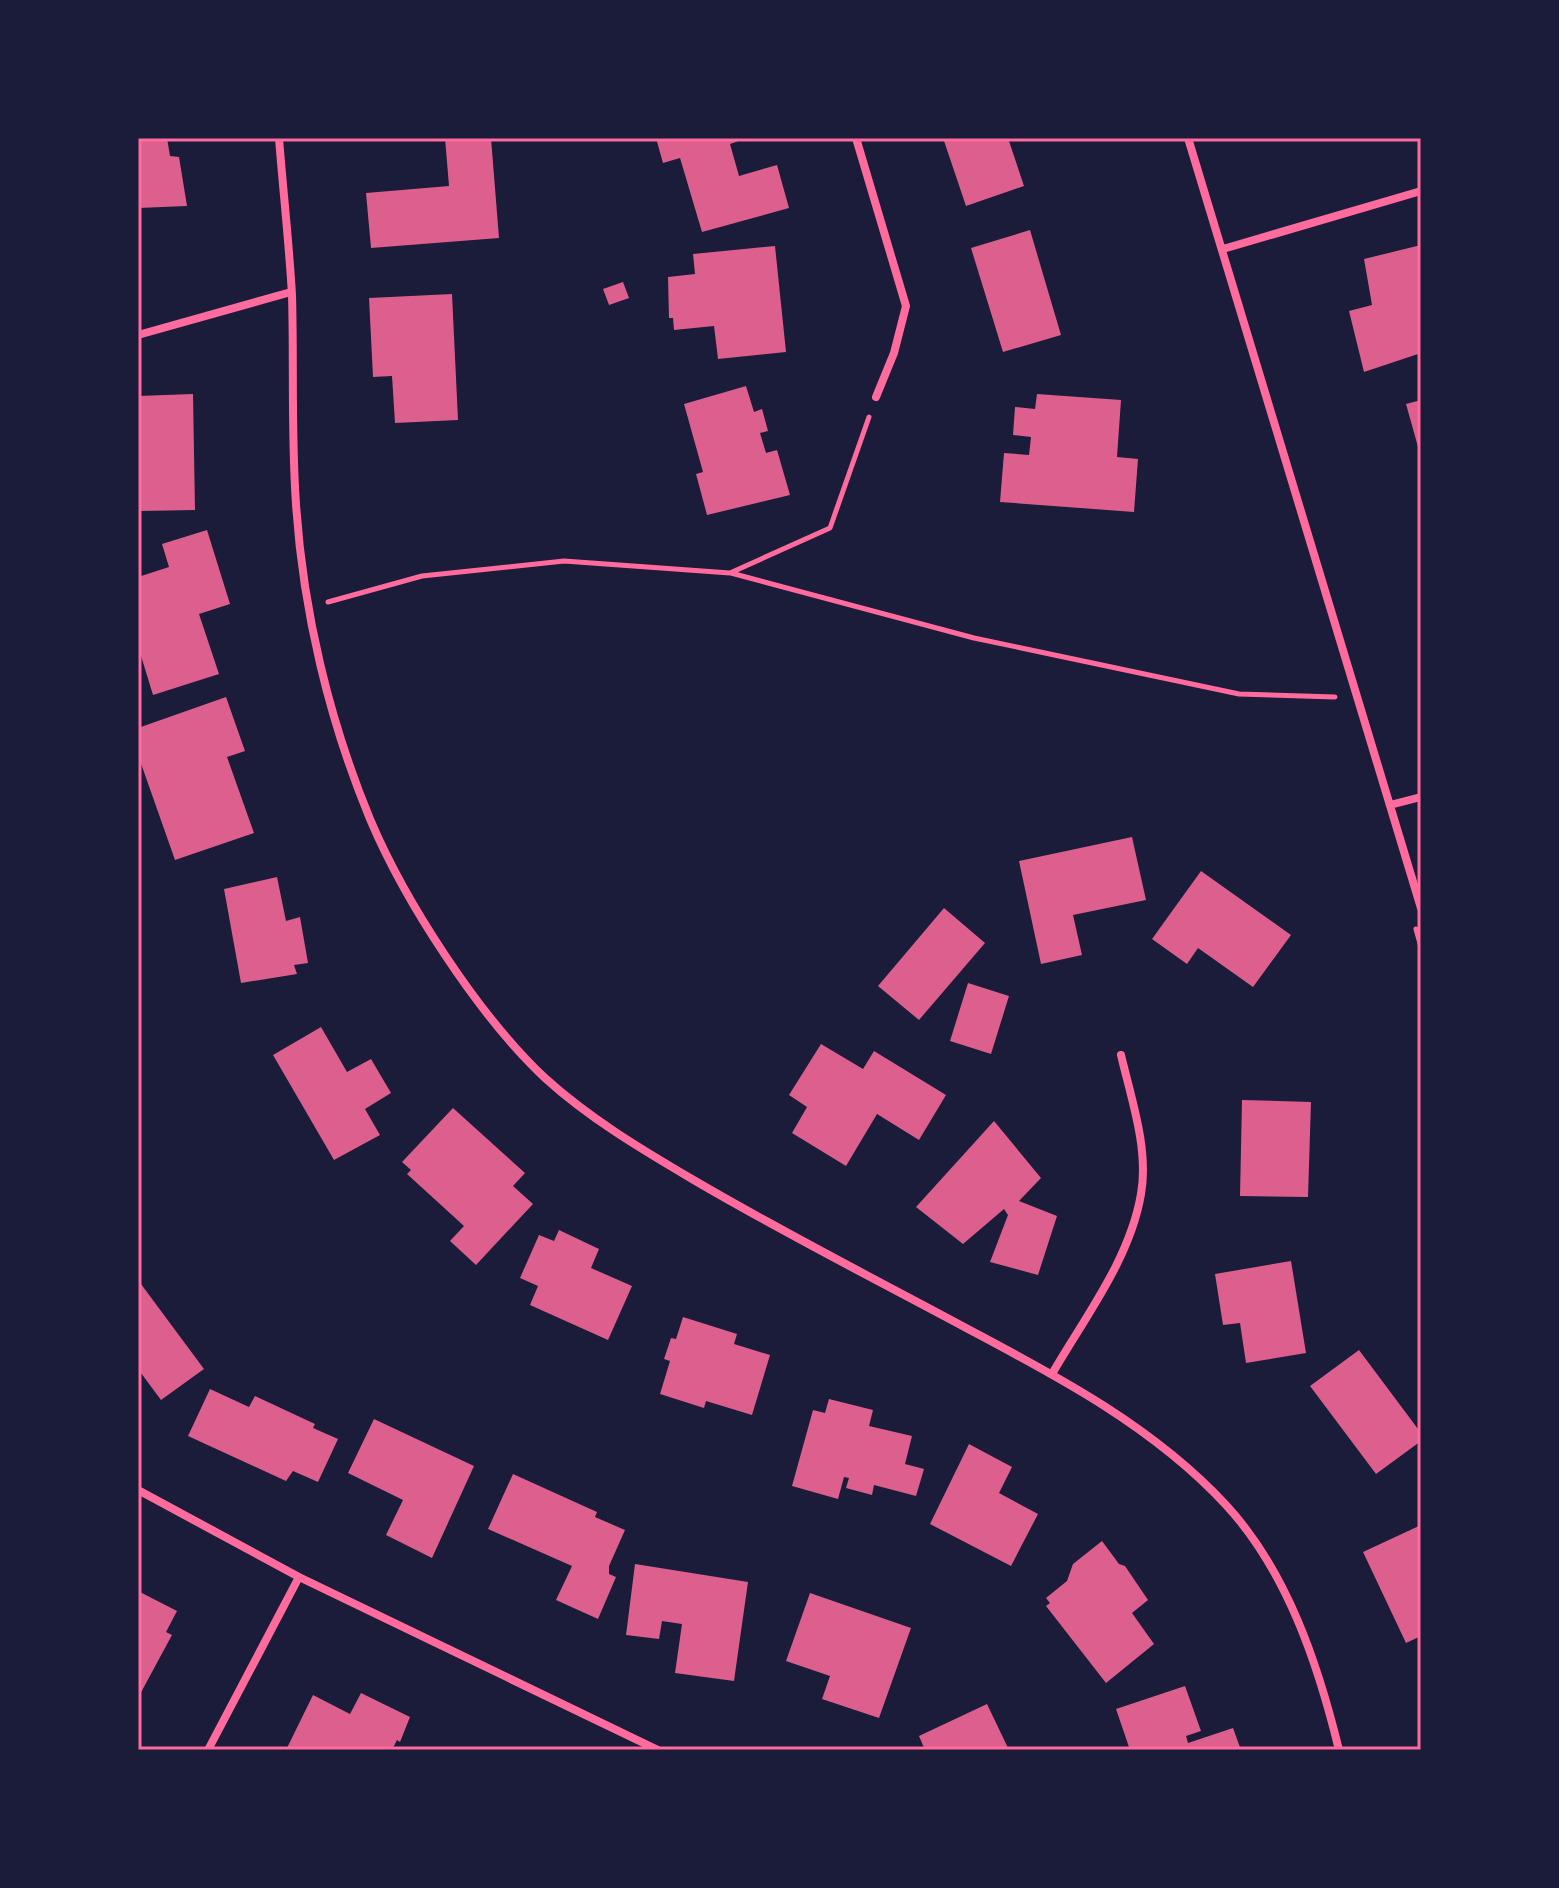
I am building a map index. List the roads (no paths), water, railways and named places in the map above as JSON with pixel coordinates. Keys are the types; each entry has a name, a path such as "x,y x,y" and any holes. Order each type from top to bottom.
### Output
{"street":[{"path":"279,138 291,292 296,505 308,608 333,715 371,821 426,924 485,1008 543,1075 588,1113 715,1192 1052,1374 1103,1405 1179,1461 1228,1507 1264,1557 1296,1615 1339,1750"},
{"path":"856,138 906,306 894,353 876,397"},
{"path":"1188,138 1421,908"},
{"path":"1223,249 1421,191"},
{"path":"138,335 291,292"},
{"path":"1390,805 1421,797"},
{"path":"1052,1374 1128,1243 1142,1192 1141,1147 1121,1055"},
{"path":"138,1490 299,1577 658,1750"},
{"path":"208,1750 299,1577"}]}
